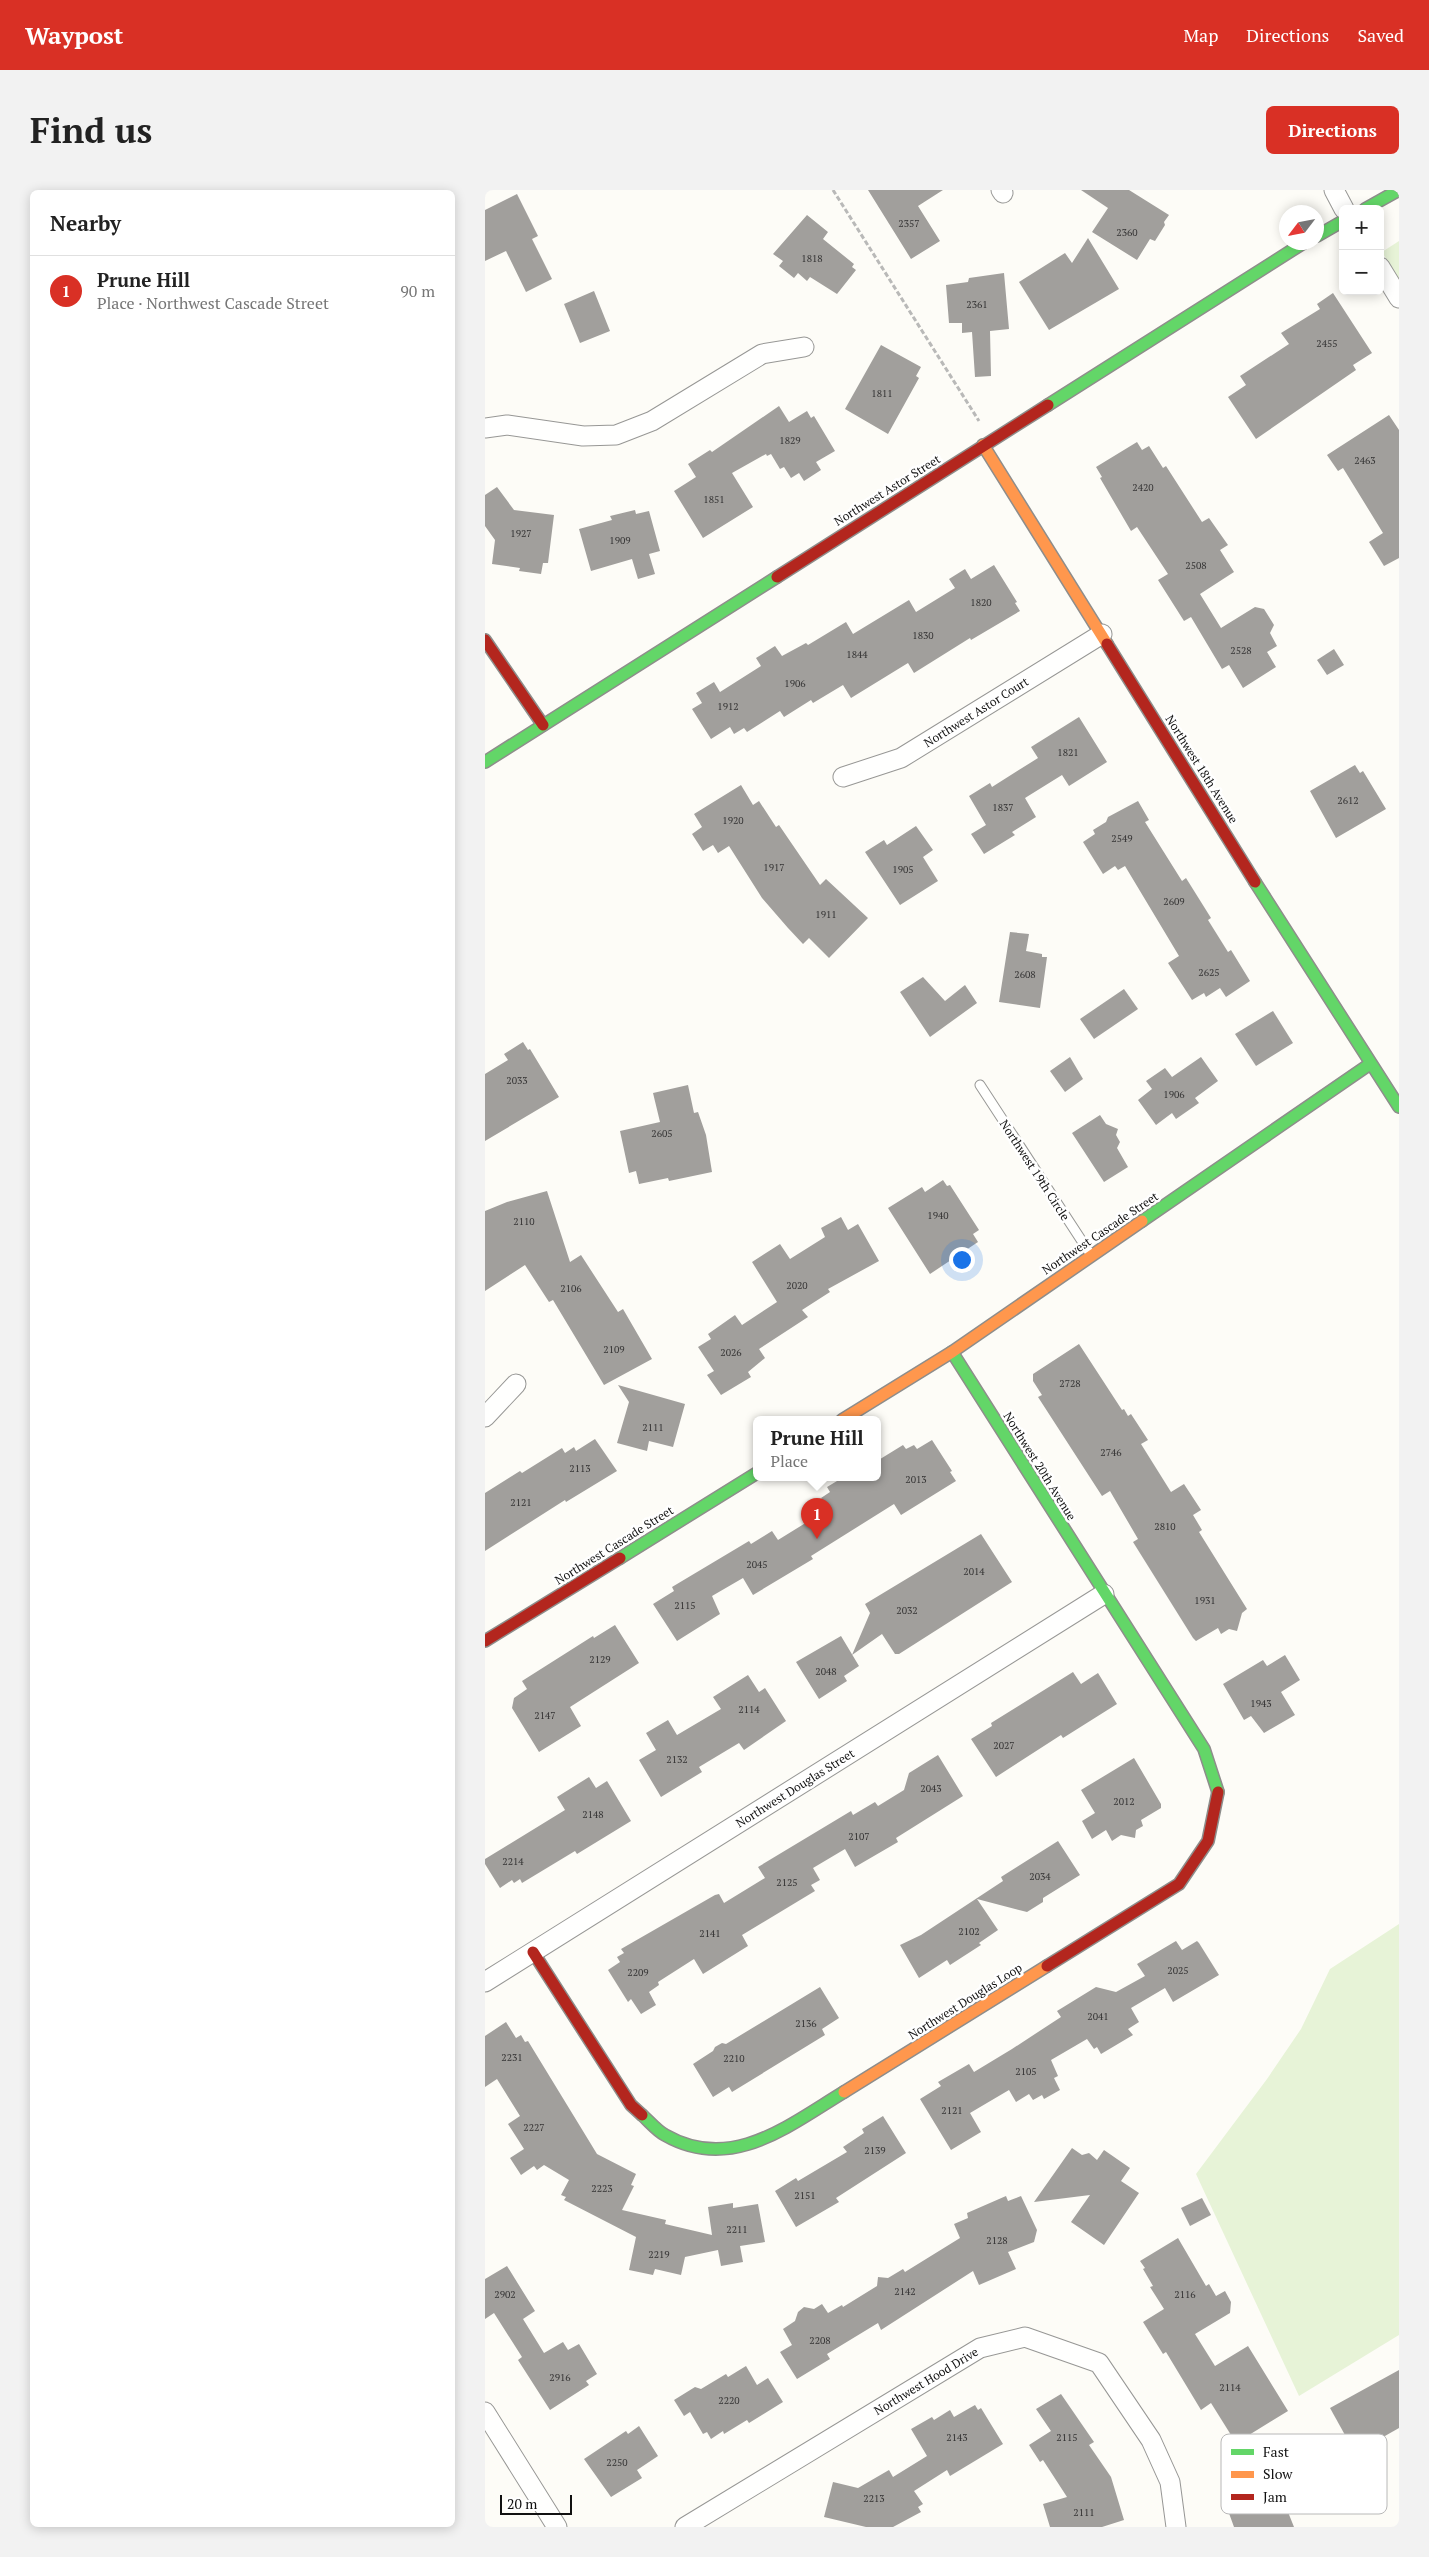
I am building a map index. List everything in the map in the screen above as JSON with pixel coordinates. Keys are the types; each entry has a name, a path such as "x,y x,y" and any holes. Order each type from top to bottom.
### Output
{"street":[{"path":"1334,190 1343,205"},
{"path":"1372,205 1399,190"},
{"path":"1324,232 1339,223"},
{"name":"Northwest Astor Street","path":"485,762 1292,250"},
{"path":"1384,274 1399,298"},
{"path":"485,428 507,425 583,436 616,435 652,421 762,354 804,347"},
{"name":"Northwest 18th Avenue","path":"987,443 1102,634 1370,1064 1389,1085 1399,1107"},
{"name":"Northwest Astor Court","path":"843,777 901,758 1102,634"},
{"path":"485,640 543,725"},
{"name":"Northwest Cascade Street","path":"848,1416 952,1352 1139,1225 1370,1064"},
{"name":"Northwest 20th Avenue","path":"952,1352 1104,1594"},
{"path":"485,1417 516,1384"},
{"name":"Northwest Cascade Street","path":"485,1641 753,1475"},
{"name":"Northwest Douglas Street","path":"485,1982 1104,1594"},
{"name":"Northwest Douglas Loop","path":"533,1952 631,2104 663,2135 701,2150 734,2149 773,2136 1179,1884 1208,1841 1218,1789 1204,1749 1104,1594"},
{"name":"Northwest Hood Drive","path":"685,2527 980,2348 1025,2337 1099,2363 1151,2440 1170,2482 1176,2527"},
{"path":"485,2412 557,2527"}],"lane":[{"name":"Northwest 19th Circle","path":"980,1085 1091,1256"}],"path":[{"path":"833,190 987,443"}],"green space":[{"path":"1399,241 1399,280 1384,255 1384,251"},
{"path":"1399,1924 1399,2335 1299,2396 1196,2174 1267,2079 1301,2029 1330,1969"}],"building":[{"path":"868,190 943,190 918,206 940,241 911,259"},
{"path":"1081,190 1129,190 1169,215 1155,241 1150,239 1137,260 1092,232 1108,208"},
{"path":"517,194 538,236 532,239 552,279 526,292 506,251 485,261 485,210"},
{"path":"807,215 828,232 823,239 854,264 852,267 856,270 837,294 810,277 807,281 798,273 794,278 779,266 783,261 773,254"},
{"path":"1088,238 1119,289 1049,330 1019,282 1065,253 1072,263"},
{"path":"1004,273 1009,329 990,331 991,376 975,377 972,332 962,333 962,323 949,323 946,285 968,282 969,278"},
{"path":"594,291 610,331 580,343 564,304"},
{"path":"1333,293 1372,353 1353,365 1356,370 1256,439 1228,397 1246,385 1240,376 1289,344 1281,333 1320,309 1317,304"},
{"path":"881,345 921,367 916,376 919,378 888,434 845,409"},
{"path":"779,406 789,422 807,411 811,418 814,416 835,451 816,462 821,470 804,481 799,473 791,478 784,467 780,469 771,454 767,456 766,454 732,473 753,507 703,538 674,491 696,477 688,464 710,450 712,452"},
{"path":"1389,415 1399,430 1399,558 1384,566 1369,542 1383,533 1343,468 1338,471 1327,455"},
{"path":"1137,442 1142,450 1149,446 1163,468 1166,466 1202,522 1209,518 1228,545 1220,550 1234,572 1200,594 1221,628 1255,607 1264,609 1274,625 1270,633 1277,646 1267,652 1276,667 1243,688 1229,665 1222,669 1191,617 1184,621 1158,580 1168,574 1137,527 1131,531 1100,478 1102,477 1096,467"},
{"path":"497,487 514,510 554,515 548,563 543,563 541,574 519,571 520,568 492,564 495,540 485,526 485,495"},
{"path":"635,510 636,514 649,511 660,551 649,554 655,574 638,579 632,559 591,571 579,529 612,520 610,516"},
{"path":"994,565 1017,602 1015,603 1020,611 971,640 970,638 914,673 908,663 851,698 843,685 813,703 811,700 784,717 780,711 747,732 744,728 734,734 730,727 711,739 692,709 702,703 696,693 714,682 720,692 761,666 756,658 775,646 782,656 806,643 808,645 846,622 853,634 909,600 916,612 955,588 949,579 965,569 971,579"},
{"path":"1334,649 1344,665 1327,675 1317,660"},
{"path":"1079,717 1107,762 1069,786 1062,775 1025,798 1036,817 1012,832 1015,835 984,854 971,834 986,825 969,796 990,783 992,787 1038,758 1031,747"},
{"path":"1355,765 1360,773 1363,771 1386,809 1336,838 1310,791"},
{"path":"741,785 753,805 759,801 776,827 779,825 820,885 826,879 868,918 829,958 809,938 803,944 788,928 762,898 729,846 718,853 713,845 703,851 692,834 702,827 694,814"},
{"path":"1138,801 1149,820 1145,822 1182,881 1186,878 1211,918 1208,920 1228,952 1231,950 1250,981 1226,997 1220,988 1206,997 1204,993 1192,1000 1168,963 1179,956 1125,866 1118,870 1115,866 1103,874 1083,842 1095,834 1093,830 1106,822 1108,817"},
{"path":"916,826 933,850 923,857 938,881 900,905 865,852 884,840 887,845"},
{"path":"1010,932 1029,934 1026,951 1042,954 1042,957 1047,957 1040,1008 999,1002"},
{"path":"923,977 945,1001 965,985 977,1003 930,1037 900,992"},
{"path":"1124,989 1138,1009 1094,1039 1080,1019"},
{"path":"1273,1011 1293,1043 1256,1066 1235,1034"},
{"path":"523,1042 528,1050 530,1049 559,1097 485,1141 485,1074 508,1060 504,1054"},
{"path":"1070,1057 1083,1079 1065,1092 1050,1071"},
{"path":"1201,1057 1218,1081 1195,1098 1199,1103 1176,1119 1172,1113 1156,1125 1138,1100 1152,1089 1146,1081 1165,1068 1172,1077"},
{"path":"688,1085 694,1113 698,1112 706,1135 712,1172 669,1181 668,1178 639,1184 636,1171 629,1173 620,1131 660,1122 653,1093"},
{"path":"1100,1115 1106,1124 1118,1129 1116,1135 1120,1142 1117,1148 1128,1167 1104,1182 1072,1133"},
{"path":"943,1180 947,1186 950,1185 979,1230 973,1234 978,1242 930,1274 888,1208 922,1187 925,1192"},
{"path":"547,1191 570,1262 581,1255 618,1312 623,1309 652,1359 604,1385 553,1300 549,1302 525,1265 485,1291 485,1211 507,1202"},
{"path":"841,1217 848,1230 858,1224 879,1261 828,1289 830,1292 802,1310 808,1317 759,1349 765,1358 748,1372 751,1377 721,1395 707,1375 714,1371 698,1347 711,1339 708,1334 735,1315 742,1325 777,1302 752,1262 780,1244 790,1259 825,1237 821,1228"},
{"path":"1079,1344 1122,1410 1124,1409 1128,1416 1131,1414 1148,1440 1141,1444 1171,1492 1184,1484 1201,1510 1193,1515 1202,1530 1199,1532 1247,1609 1242,1613 1237,1631 1229,1629 1221,1634 1218,1628 1196,1641 1193,1638 1133,1542 1138,1539 1110,1491 1102,1496 1038,1397 1042,1395 1033,1381 1033,1374"},
{"path":"618,1385 685,1404 673,1447 649,1441 647,1451 617,1443 629,1402"},
{"path":"595,1439 617,1471 566,1502 565,1500 485,1551 485,1493 562,1448 565,1453 574,1447 576,1451"},
{"path":"932,1440 952,1471 950,1472 956,1481 901,1515 894,1504 811,1556 813,1559 753,1595 743,1578 712,1596 720,1614 677,1641 653,1604 674,1591 672,1587 749,1541 751,1544 772,1531 778,1540 812,1519 808,1512 824,1502 821,1498 830,1492 827,1487 837,1481 881,1481 881,1459 903,1445 906,1449 914,1445 917,1449"},
{"path":"981,1534 1012,1582 899,1654 895,1654 882,1634 852,1655 870,1613 865,1604"},
{"path":"615,1625 639,1663 570,1707 581,1726 539,1752 512,1708 514,1698 527,1689 522,1681 593,1636 594,1638"},
{"path":"841,1636 859,1666 844,1676 847,1681 819,1699 796,1662"},
{"path":"1285,1655 1300,1680 1281,1692 1295,1715 1264,1733 1251,1716 1244,1720 1223,1684 1263,1660 1267,1666"},
{"path":"1073,1672 1081,1684 1098,1673 1117,1704 1063,1738 1061,1735 996,1777 971,1739 992,1726 991,1723"},
{"path":"748,1675 759,1692 765,1688 786,1721 744,1750 739,1743 699,1767 702,1772 661,1797 639,1760 656,1750 646,1733 668,1720 677,1735 721,1709 713,1697"},
{"path":"938,1755 963,1796 896,1838 898,1842 855,1867 845,1849 813,1868 820,1880 811,1885 815,1891 742,1935 748,1946 703,1974 694,1959 658,1982 659,1985 649,1992 656,2005 641,2014 631,1999 628,2002 608,1970 620,1962 617,1957 624,1953 621,1949 715,1895 719,1894 724,1903 765,1878 758,1867 851,1811 853,1815 875,1802 878,1806 904,1790 909,1773"},
{"path":"1134,1758 1161,1804 1161,1808 1141,1820 1143,1826 1136,1830 1135,1838 1121,1835 1112,1841 1106,1830 1092,1839 1082,1821 1095,1813 1081,1790"},
{"path":"589,1777 596,1788 607,1781 631,1821 577,1854 575,1851 522,1883 520,1879 514,1883 512,1880 500,1888 485,1864 485,1859 565,1810 557,1797"},
{"path":"1058,1841 1080,1875 1043,1898 1043,1902 1027,1912 977,1899 998,1930 979,1943 981,1945 950,1965 947,1960 919,1978 900,1945 921,1935 1003,1881 1001,1877"},
{"path":"1176,1941 1182,1950 1197,1941 1219,1975 1173,2002 1165,1988 1131,2008 1139,2022 1128,2029 1133,2035 1101,2054 1097,2047 1094,2049 1087,2039 1051,2060 1058,2076 1054,2078 1060,2090 1044,2099 1042,2095 1033,2100 1029,2094 1016,2102 1009,2090 970,2113 981,2132 951,2150 920,2099 941,2086 938,2082 969,2064 974,2072 1061,2017 1057,2011 1096,1987 1116,1992 1145,1976 1137,1964"},
{"path":"820,1987 839,2018 822,2029 825,2035 732,2092 729,2087 713,2097 693,2064 713,2051 715,2047 722,2043 726,2044"},
{"path":"506,2022 516,2038 521,2035 525,2042 528,2041 597,2154 636,2174 631,2185 634,2186 622,2210 666,2220 665,2224 712,2235 708,2207 733,2203 733,2208 758,2204 765,2242 740,2246 743,2262 721,2266 718,2250 685,2257 681,2275 655,2269 653,2275 629,2270 636,2237 564,2200 566,2197 561,2195 569,2180 544,2165 537,2170 534,2166 521,2175 510,2158 524,2149 508,2124 520,2116 497,2079 485,2087 485,2036"},
{"path":"883,2116 906,2153 836,2198 839,2202 796,2227 775,2191 796,2178 798,2181 847,2152 843,2147 864,2133 862,2129"},
{"path":"1072,2148 1082,2155 1089,2153 1097,2160 1104,2150 1130,2168 1121,2181 1139,2193 1104,2245 1071,2222 1090,2195 1034,2202"},
{"path":"1006,2196 1008,2201 1021,2196 1037,2230 1034,2242 1008,2252 1016,2269 979,2285 973,2271 881,2330 878,2323 827,2354 830,2359 797,2379 780,2352 792,2345 783,2329 795,2321 798,2312 804,2307 814,2309 822,2304 828,2313 842,2305 843,2307 877,2286 878,2277 888,2278 903,2269 905,2272 960,2238 954,2224 968,2218 967,2213"},
{"path":"1202,2198 1211,2215 1190,2226 1181,2208"},
{"path":"1178,2238 1206,2286 1209,2284 1216,2296 1225,2291 1231,2302 1230,2313 1195,2334 1215,2366 1248,2346 1288,2411 1251,2434 1230,2434 1211,2403 1201,2410 1166,2352 1163,2354 1143,2322 1164,2309 1150,2287 1153,2286 1140,2261"},
{"path":"507,2266 535,2311 523,2319 544,2353 563,2342 568,2350 579,2344 597,2374 586,2381 589,2385 550,2410 518,2360 522,2357 494,2313 485,2319 485,2279"},
{"path":"746,2366 757,2385 768,2378 783,2402 749,2423 747,2420 724,2434 723,2431 711,2439 707,2432 703,2434 690,2412 684,2416 674,2400 695,2387 701,2389 726,2374 728,2377"},
{"path":"1399,2370 1399,2428 1387,2435 1344,2434 1330,2408"},
{"path":"1061,2394 1094,2442 1089,2445 1111,2477 1124,2520 1102,2527 1050,2527 1043,2504 1067,2497 1043,2460 1040,2462 1029,2445 1051,2431 1036,2409"},
{"path":"975,2405 978,2410 981,2408 1003,2444 950,2476 947,2470 914,2491 923,2504 918,2507 921,2512 893,2527 866,2527 824,2517 833,2482 858,2488 889,2470 893,2477 927,2456 911,2429 932,2417 934,2420 950,2410 954,2417"},
{"path":"639,2426 658,2456 637,2470 642,2478 611,2497 584,2459 626,2431 628,2434"},
{"path":"1229,2514 1289,2514 1294,2527 1234,2527"}],"traffic: fast":[{"path":"1372,205 1399,190"},
{"path":"1324,232 1339,223"},
{"path":"1048,405 1292,250"},
{"path":"485,762 777,577"},
{"path":"1255,882 1399,1107"},
{"path":"1142,1221 1370,1064"},
{"path":"952,1352 1204,1749 1218,1792"},
{"path":"620,1558 753,1475"},
{"path":"642,2115 665,2135 689,2145 713,2149 736,2147 780,2131 844,2092"}],"traffic: slow":[{"path":"983,445 1107,644"},
{"path":"848,1416 952,1352 1142,1221"},
{"path":"844,2092 1047,1966"}],"traffic: jam":[{"path":"777,577 1048,405"},
{"path":"485,640 543,725"},
{"path":"1107,644 1255,882"},
{"path":"485,1641 620,1558"},
{"path":"1047,1966 1179,1884 1208,1841 1218,1792"},
{"path":"533,1952 631,2105 642,2115"}],"place":[{"name":"Prune Hill","path":"817,1539"}]}
